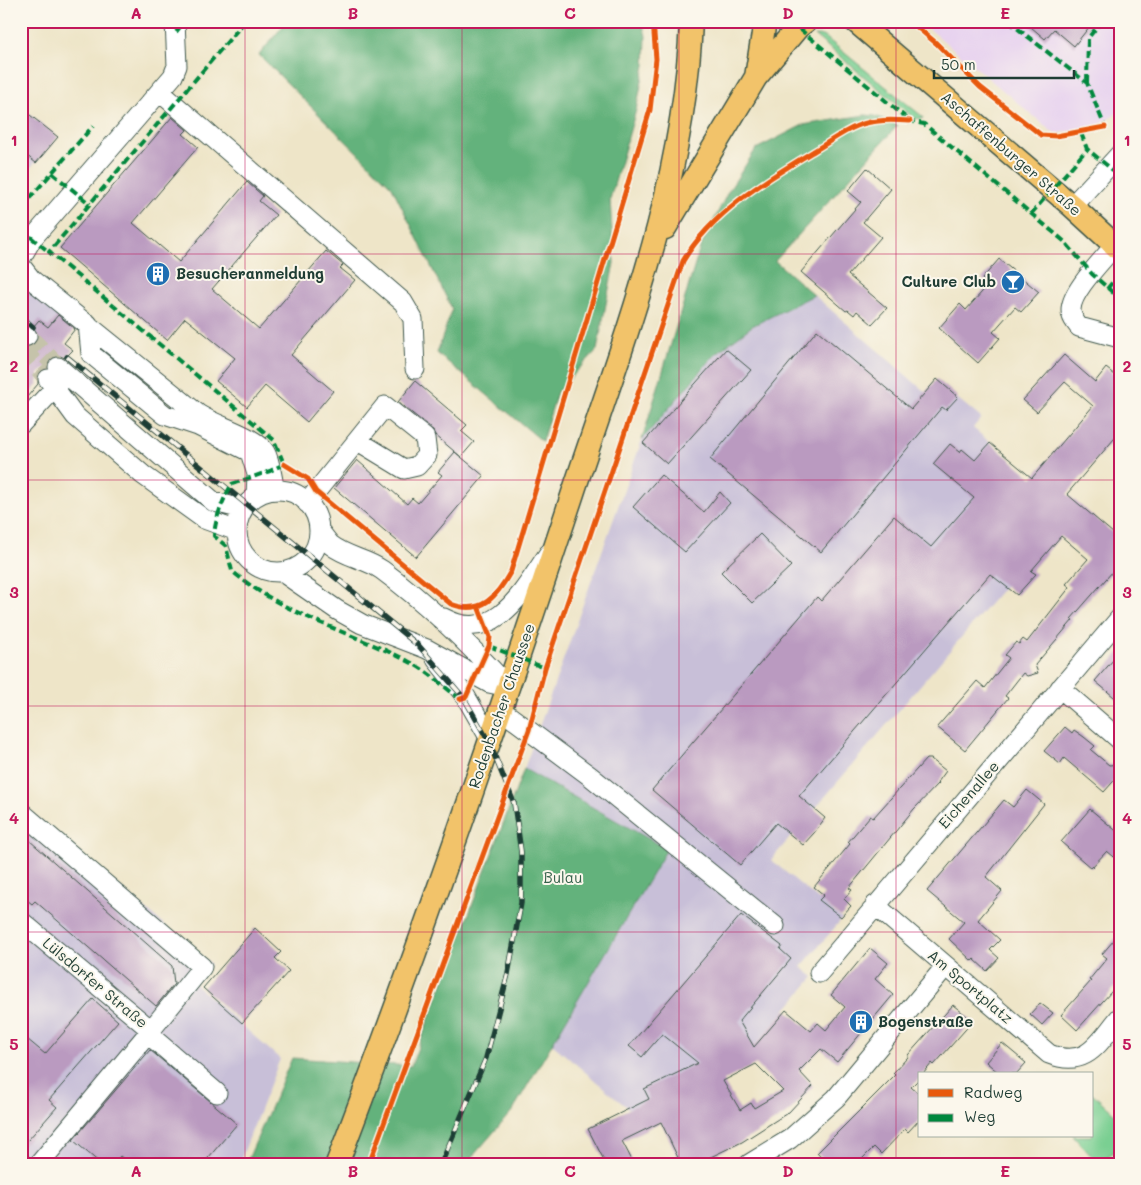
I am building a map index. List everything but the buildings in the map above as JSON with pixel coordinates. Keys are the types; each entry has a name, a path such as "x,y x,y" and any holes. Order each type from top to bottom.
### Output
{"main road":[{"path":"655,244 679,136 688,67 691,21"},
{"path":"756,77 765,21"},
{"path":"655,244 756,77 798,27 806,21"},
{"name":"Aschaffenburger Straße","path":"855,21 1072,206 1117,248"},
{"name":"Rodenbacher Chaussee","path":"337,1164 450,856 501,710 655,244"}],"street":[{"path":"21,258 32,239 173,76 177,66 175,21"},
{"path":"160,92 403,302 414,319 415,369"},
{"path":"1072,206 1120,154"},
{"path":"1117,248 1077,293 1071,310 1072,316 1079,327 1120,338"},
{"path":"21,266 32,280 198,414 220,427 256,442 266,453 275,490"},
{"path":"88,324 91,354 158,410 198,426 250,452 257,474 250,503 237,531 242,551 253,563 270,571 282,572 295,568 309,558 315,549 319,530"},
{"path":"57,377 214,502 250,503 275,490 299,496 314,511 319,530 332,545 340,551 382,570 431,611 482,658 508,687"},
{"path":"21,424 57,377"},
{"path":"57,377 75,416 143,475 204,519 237,531"},
{"path":"307,502 358,441"},
{"path":"431,611 461,626 485,624 492,621 511,606 556,544"},
{"path":"282,572 356,620 427,649 489,682 508,687"},
{"name":"Eichenallee","path":"819,973 1120,618"},
{"path":"427,649 452,677 490,739"},
{"path":"1060,688 1120,740"},
{"path":"501,710 590,776 775,926"},
{"path":"21,812 202,967 149,1032 217,1093"},
{"name":"Am Sportplatz","path":"875,905 945,967 1049,1054 1071,1060 1087,1055 1120,1017"},
{"name":"Lülsdorfer Straße","path":"23,924 149,1032 39,1164"},
{"path":"749,1164 790,1139 836,1098 945,967"}],"shaded area":[{"path":"920,21 1120,21 1120,111 1098,126 1055,134"},
{"path":"21,107 58,137 21,178"},
{"path":"21,280 69,320 21,375"},
{"path":"814,295 946,410 957,398 981,418 973,428 1070,510 771,860 842,919 801,967 814,977 751,1050 629,1109 552,1044 667,849 524,769 642,440 715,354 752,326"},
{"path":"21,804 211,964 195,984 280,1059 239,1164 21,1164"}],"green space":[{"path":"287,21 642,21 646,36 645,65 636,110 610,199 614,263 597,350 557,392 542,441 437,353 452,309 392,187 259,55"},
{"path":"815,36 825,37 923,117 922,119 914,118"},
{"path":"865,115 875,116 898,125 775,261 814,295 752,326 715,354 642,440 700,248 728,192 756,149 803,125"},
{"name":"Bulau","path":"524,769 667,849 513,1110 466,1164 246,1164 292,1058 411,1066"},
{"path":"1094,1095 1120,1119 1120,1148 1098,1163 1075,1138 1094,1138"}],"tunnel":[{"path":"27,336 58,367"},
{"path":"21,348 48,379"}],"railway":[{"path":"21,316 33,327"},
{"path":"67,357 419,646 464,698 489,742 514,803 521,852 521,903 508,974 486,1058 441,1164"}],"marked path":[{"path":"176,32 185,21"},
{"path":"245,21 49,252 274,440 284,464 288,466"},
{"path":"790,21 910,121"},
{"path":"1008,21 1087,83 1105,127 1101,128"},
{"path":"1087,83 1088,38 1102,21"},
{"path":"907,121 924,124 1065,242 1092,274 1120,299"},
{"path":"21,208 93,126"},
{"path":"1081,133 1087,149 1120,176"},
{"path":"1031,214 1087,149"},
{"path":"52,173 90,204"},
{"path":"21,229 49,252"},
{"path":"1107,289 1120,273"},
{"path":"284,464 270,471 232,484 226,496 218,516 214,536 226,546 232,571 252,586 295,611 408,661 429,674 460,699 465,698"},
{"path":"489,646 545,668"}],"cycle path":[{"path":"284,464 308,479 316,492 451,604 471,607 480,605 494,596 511,571 650,110 656,59 653,21"},
{"path":"910,21 936,43 980,87 1041,135 1056,136 1105,127"},
{"path":"369,1164 529,730 545,668 683,261 709,227 741,198 840,134 870,122 910,121"},
{"path":"460,699 466,697 489,646 490,637 478,606"}],"place":[{"name":"Besucheranmeldung","path":"158,274"},
{"name":"Culture Club","path":"1013,282"},
{"name":"Bogenstraße","path":"861,1022"}]}
